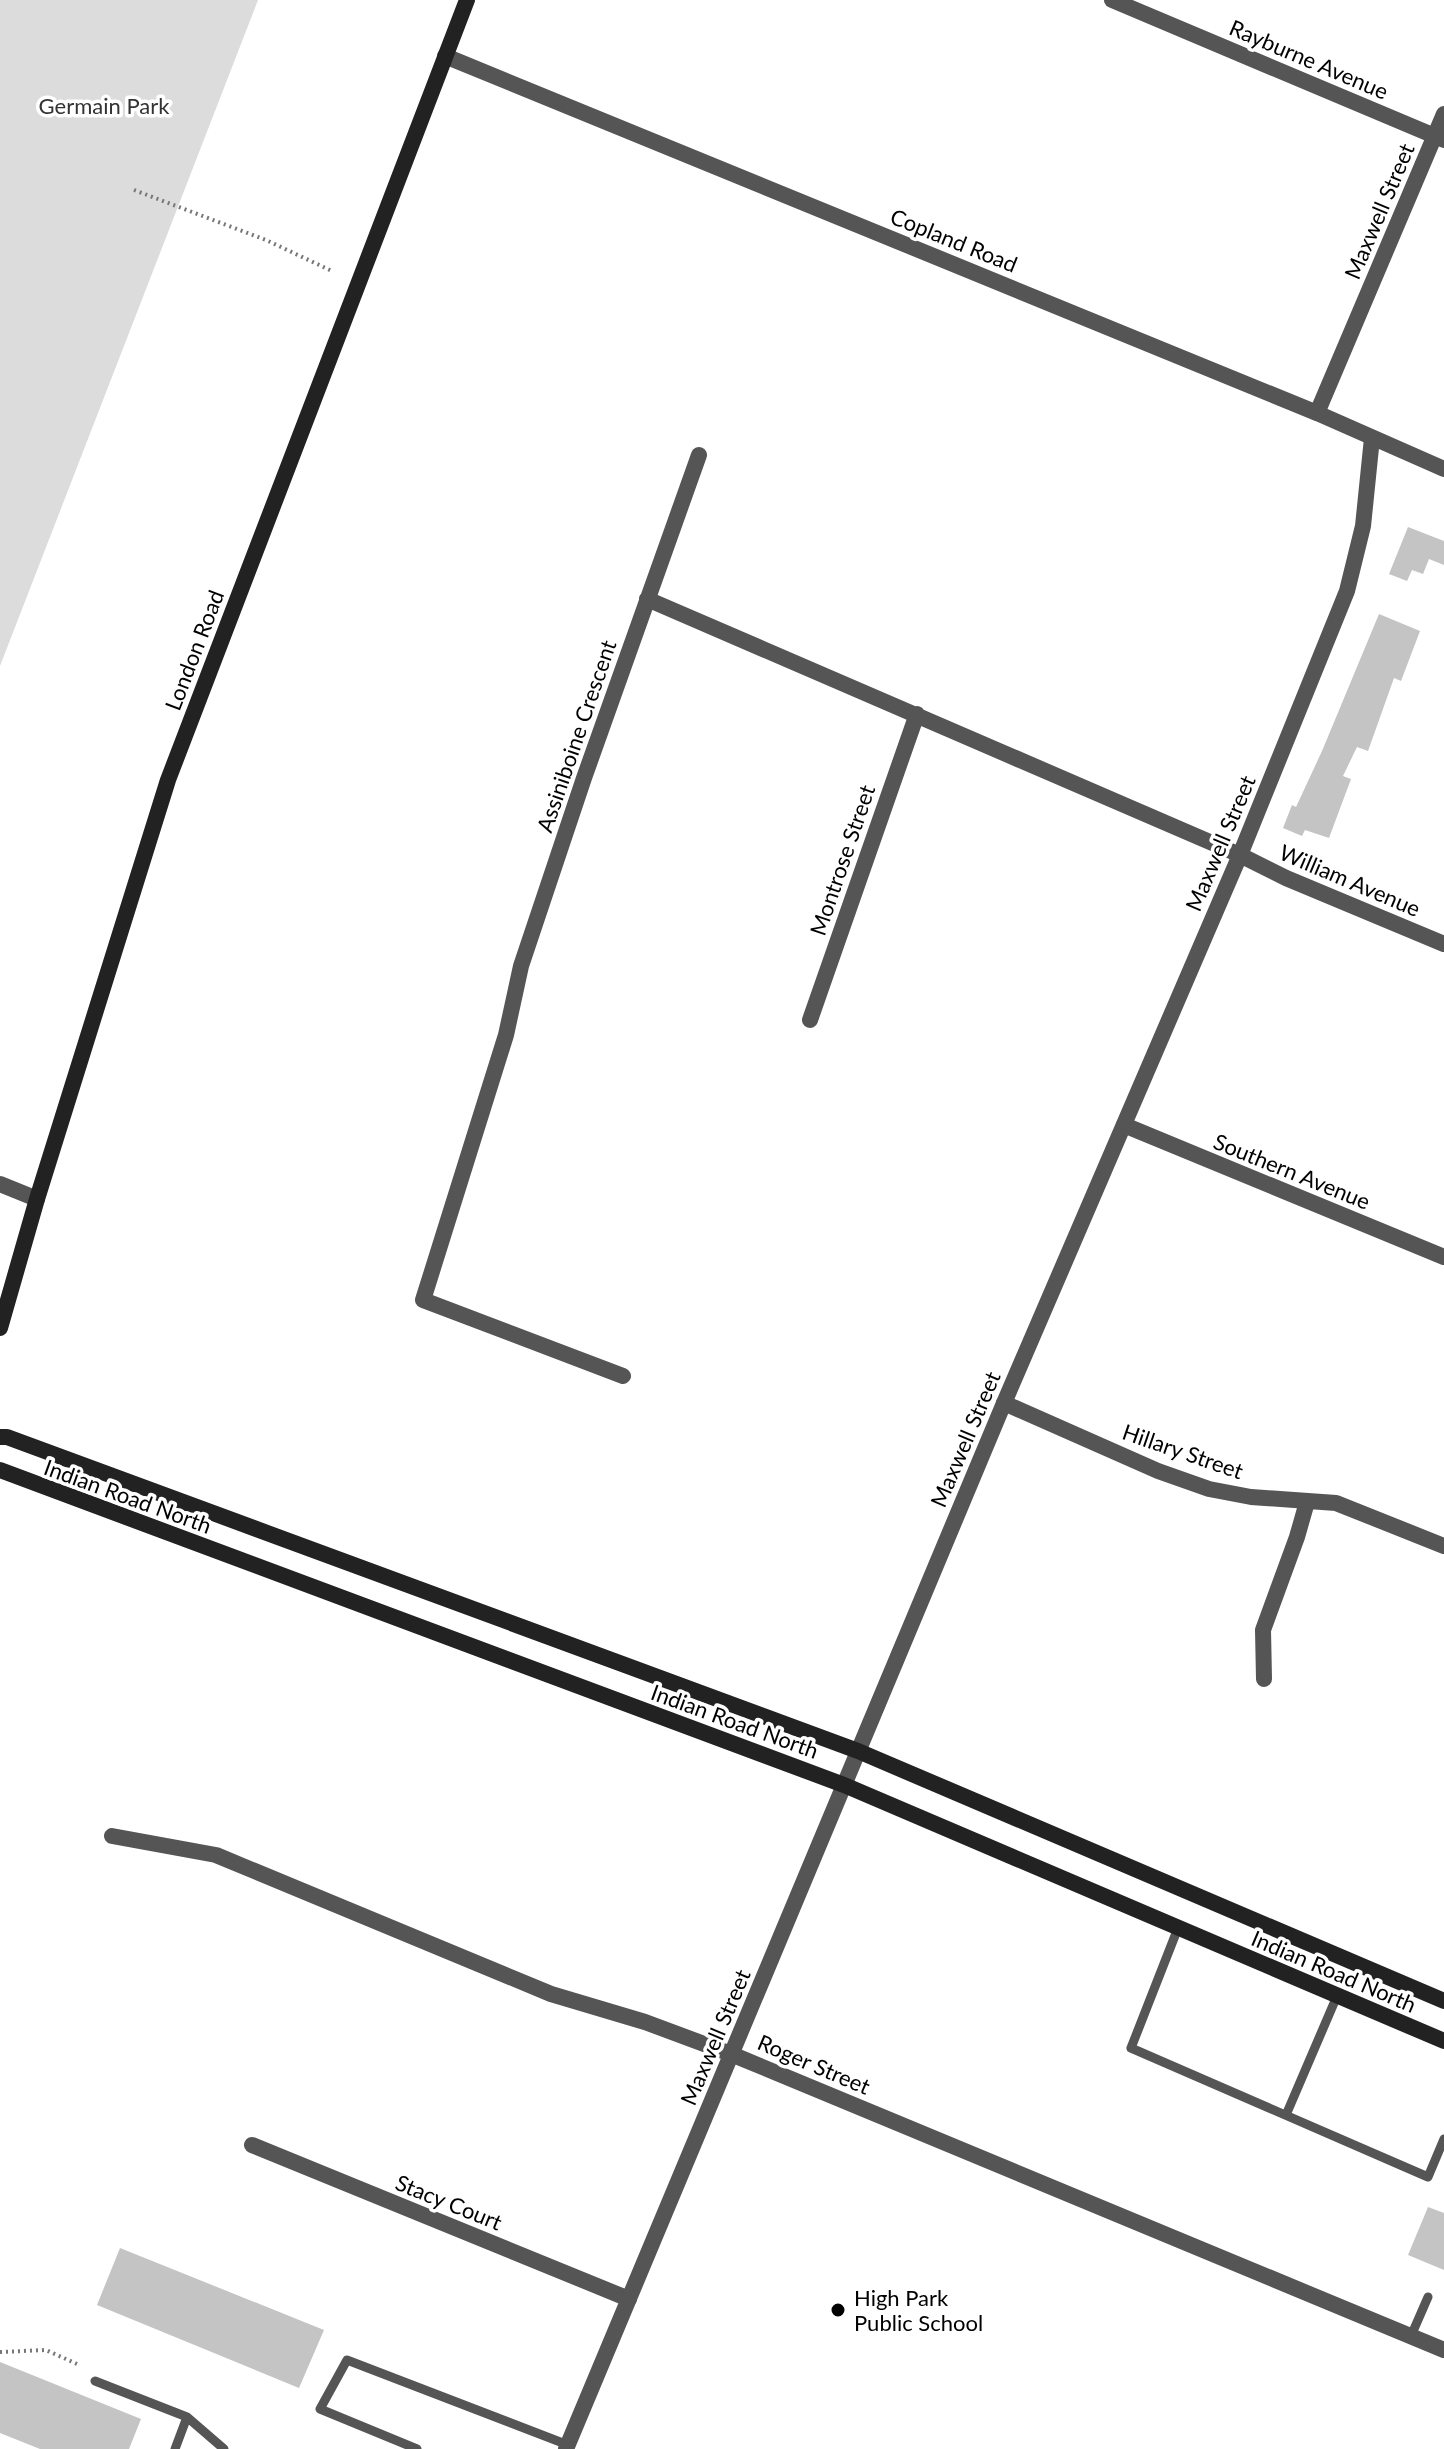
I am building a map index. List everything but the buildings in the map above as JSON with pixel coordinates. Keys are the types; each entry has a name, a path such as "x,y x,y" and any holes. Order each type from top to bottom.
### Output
{"main road":[{"name":"London Road","path":"0,1328 37,1199 168,780 467,0"},
{"name":"Indian Road North","path":"0,1437 858,1751 1444,2001"},
{"name":"Indian Road North","path":"0,1470 844,1785 1444,2041"}],"street":[{"name":"Rayburne Avenue","path":"1112,0 1440,138"},
{"name":"Copland Road","path":"445,56 1317,413 1444,469"},
{"name":"Maxwell Street","path":"1317,413 1440,138 1444,114"},
{"name":"Maxwell Street","path":"567,2447 1004,1403 1240,855 1347,591 1363,526 1372,438"},
{"path":"699,455 647,599 1240,855"},
{"name":"Assiniboine Crescent","path":"623,1376 423,1300 506,1035 521,966 647,599"},
{"name":"Montrose Street","path":"810,1020 917,714"},
{"name":"William Avenue","path":"1240,855 1286,878 1444,944"},
{"name":"Southern Avenue","path":"1124,1125 1444,1257"},
{"path":"0,1184 37,1199"},
{"name":"Hillary Street","path":"1004,1403 1158,1471 1209,1489 1251,1497 1336,1503 1444,1546"},
{"path":"1264,1679 1263,1630 1307,1502"},
{"name":"Roger Street","path":"112,1836 216,1855 551,1994 645,2022 731,2054 1444,2350"},
{"name":"Stacy Court","path":"252,2145 629,2299"}],"lane":[{"path":"1178,1928 1131,2048 1428,2177 1444,2139"},
{"path":"1286,2115 1337,1996"},
{"path":"1411,2336 1428,2297"},
{"path":"417,2449 320,2409 347,2360 567,2447"},
{"path":"95,2381 187,2417 224,2449"},
{"path":"175,2449 187,2417"}],"path":[{"path":"134,190 266,240 332,271"},
{"path":"0,2352 46,2350 77,2364"}],"green space":[{"name":"Germain Park","path":"0,0 258,0 0,666"}],"place":[{"name":"High Park Public School","path":"838,2310"}]}
